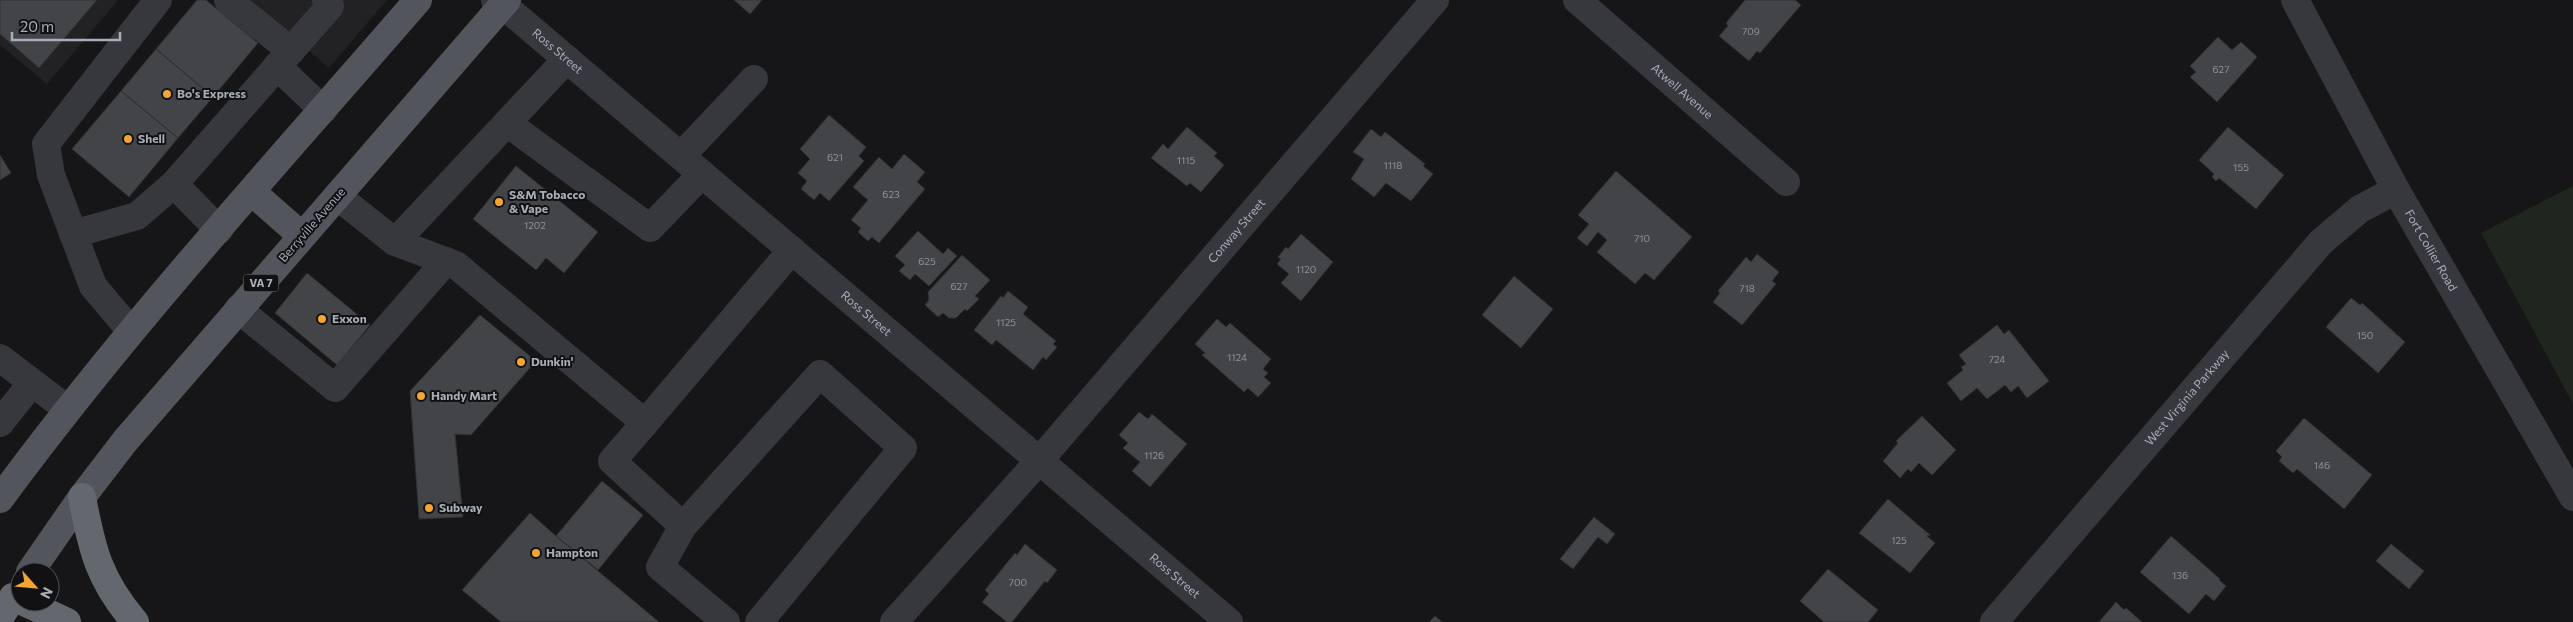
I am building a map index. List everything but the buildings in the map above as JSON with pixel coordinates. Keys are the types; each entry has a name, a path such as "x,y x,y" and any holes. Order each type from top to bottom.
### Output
{"highway":[{"path":"82,497 96,562 119,603 135,622"},
{"path":"44,612 67,622"}],"main road":[{"path":"0,499 67,409 131,331 418,0"},
{"name":"Berryville Avenue","path":"37,562 82,497 125,441 502,1"},
{"path":"252,192 302,236"}],"street":[{"path":"131,331 93,286 51,175 46,144 158,0"},
{"path":"228,0 284,59 323,110"},
{"path":"73,234 137,216 174,184 330,6 326,0"},
{"name":"Conway Street","path":"894,622 1039,462 1435,0"},
{"name":"Atwell Avenue","path":"1577,0 1786,182"},
{"name":"Fort Collier Road","path":"2295,0 2396,190 2573,497"},
{"name":"Ross Street","path":"502,1 567,59 1229,622"},
{"path":"395,242 567,59"},
{"path":"681,156 754,79"},
{"path":"507,123 650,228 702,174"},
{"path":"174,184 219,230"},
{"name":"West Virginia Parkway","path":"1994,622 2321,242 2360,209 2396,190"},
{"path":"336,196 395,242 456,265 645,423"},
{"path":"682,526 612,461 792,250"},
{"path":"238,309 335,388 446,261"},
{"path":"2,364 67,409"},
{"path":"726,622 660,567 682,526 820,374 903,448 759,622"},
{"path":"0,422 32,383"}],"shaded area":[{"path":"0,0 118,0 47,84 0,45"},
{"path":"250,0 387,0 329,68"},
{"path":"2573,186 2573,404 2481,233"}],"place":[{"name":"Bo's Express","path":"167,94"},
{"name":"Shell","path":"128,139"},
{"name":"S&M Tobacco & Vape","path":"499,202"},
{"name":"Exxon","path":"322,319"},
{"name":"Dunkin'","path":"521,362"},
{"name":"Handy Mart","path":"421,396"},
{"name":"Subway","path":"429,508"},
{"name":"Hampton","path":"536,553"}]}
